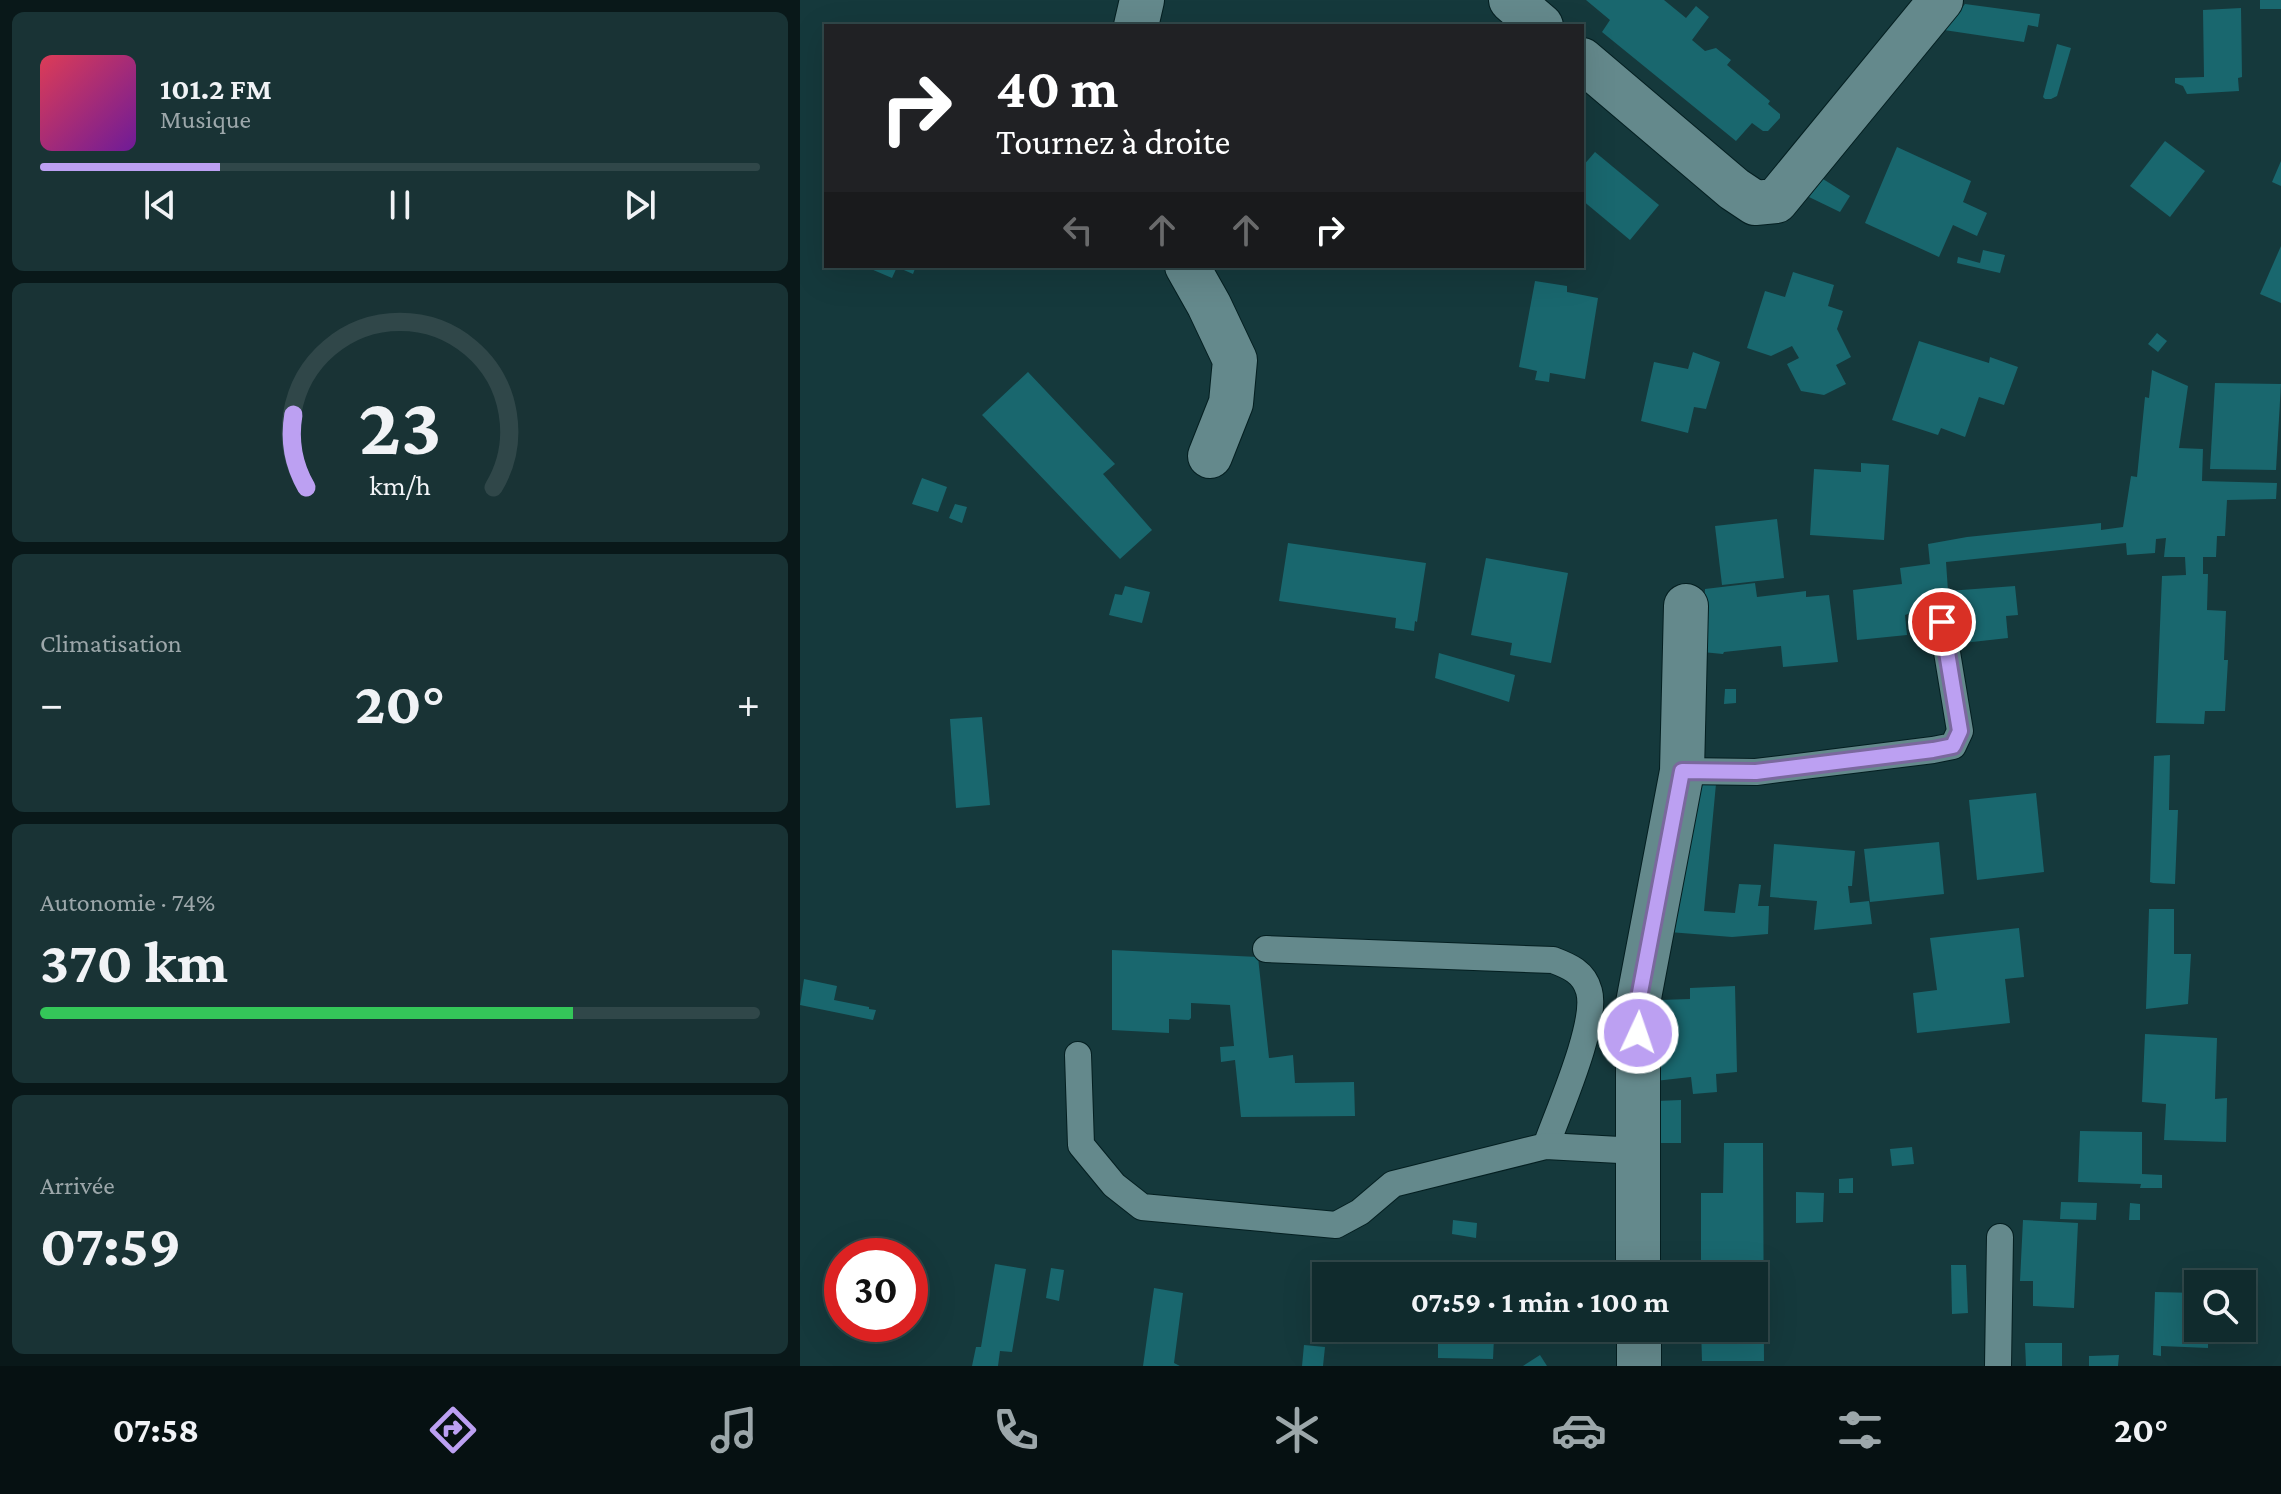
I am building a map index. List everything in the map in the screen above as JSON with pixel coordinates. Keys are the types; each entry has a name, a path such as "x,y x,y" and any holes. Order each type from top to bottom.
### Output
{"street":[{"path":"1136,24 1142,0"},
{"path":"1511,0 1539,24"},
{"path":"1584,62 1734,189 1755,203 1776,201 1938,1"},
{"path":"1188,268 1235,360 1231,403 1210,456"},
{"path":"1638,1262 1638,1003 1682,771 1686,606"},
{"path":"1639,1342 1639,1366"}],"lane":[{"path":"1682,771 1756,772 1953,746 1960,731 1942,622"},
{"path":"1266,949 1553,960 1574,967 1589,989 1587,1032 1546,1146"},
{"path":"1078,1055 1081,1145 1114,1185 1142,1207 1336,1225 1360,1212 1393,1184 1546,1146 1638,1151"},
{"path":"1998,1366 2000,1237"}],"building":[{"path":"1586,0 1664,0 1686,18 1696,6 1709,17 1692,40 1705,51 1716,48 1731,60 1727,65 1770,101 1768,104 1780,114 1780,118 1768,131 1752,123 1736,141 1602,32 1610,20"},
{"path":"2260,0 2281,0 2281,9 2260,9"},
{"path":"1965,4 2040,14 2038,27 2028,25 2024,42 1944,30"},
{"path":"2241,8 2242,77 2238,78 2239,91 2187,94 2183,86 2175,83 2175,78 2204,77 2203,10"},
{"path":"2057,44 2071,48 2057,96 2045,99 2043,97"},
{"path":"2165,141 2205,171 2170,217 2130,186"},
{"path":"1897,147 1971,181 1963,202 1987,213 1977,236 1953,225 1939,257 1865,223"},
{"path":"1595,152 1659,205 1630,240 1584,202 1584,165"},
{"path":"2281,161 2281,186 2272,182"},
{"path":"1823,179 1850,196 1840,212 1809,197"},
{"path":"2281,246 2281,303 2260,294"},
{"path":"1983,250 2005,255 2000,273 1957,263 1958,257 1980,263"},
{"path":"869,268 897,268 892,278"},
{"path":"899,268 915,268 913,274"},
{"path":"1793,272 1834,285 1828,306 1843,311 1837,329 1851,357 1836,365 1846,384 1824,395 1801,391 1787,364 1799,358 1792,346 1771,356 1747,348 1765,291 1785,297"},
{"path":"1535,281 1567,286 1567,292 1598,298 1585,379 1550,373 1549,382 1535,380 1537,371 1519,367"},
{"path":"2157,333 2167,341 2158,352 2148,344"},
{"path":"1919,341 1989,363 1990,357 2018,367 2004,405 1979,397 1965,437 1941,428 1938,435 1892,420"},
{"path":"1693,352 1720,362 1706,409 1694,407 1688,433 1641,421 1654,362 1688,369"},
{"path":"2152,370 2188,386 2179,448 2203,449 2202,481 2277,483 2276,499 2227,500 2225,536 2217,536 2216,557 2203,557 2203,574 2208,574 2207,610 2226,611 2224,660 2228,660 2225,711 2205,711 2204,724 2156,723 2162,576 2186,575 2185,557 2164,557 2166,538 2156,539 2155,553 2127,555 2126,543 1946,562 1948,591 2015,586 2018,615 2006,616 2008,638 1954,644 1949,605 1905,615 1907,635 1857,640 1853,590 1902,584 1900,568 1930,564 1928,544 2101,523 2101,530 2123,527 2131,476 2137,477 2145,397 2149,398"},
{"path":"1028,372 1115,464 1103,474 1152,530 1120,559 982,415"},
{"path":"2215,383 2281,384 2276,470 2210,469"},
{"path":"1861,463 1889,465 1884,540 1810,535 1814,469 1861,472"},
{"path":"922,478 947,487 938,512 912,504"},
{"path":"955,504 967,507 962,523 949,518"},
{"path":"1777,519 1784,578 1722,585 1715,526"},
{"path":"1288,543 1426,563 1414,631 1395,628 1396,618 1279,601"},
{"path":"1486,558 1568,573 1551,663 1510,655 1512,643 1471,635"},
{"path":"1755,583 1757,597 1806,591 1806,597 1829,595 1838,662 1783,667 1781,646 1723,654 1702,652 1705,589"},
{"path":"1125,586 1150,592 1142,623 1109,615 1115,594 1122,595"},
{"path":"1439,653 1515,675 1509,702 1435,678"},
{"path":"1725,689 1736,689 1736,703 1724,704"},
{"path":"982,717 990,805 956,808 950,719"},
{"path":"2170,755 2169,810 2178,810 2175,884 2153,883 2150,882 2154,756"},
{"path":"1691,783 1716,784 1704,911 1735,913 1739,884 1761,885 1758,906 1769,906 1768,934 1732,937 1669,932"},
{"path":"2036,793 2044,872 1977,880 1969,800"},
{"path":"1939,842 1944,894 1870,902 1864,849"},
{"path":"1774,844 1855,851 1852,886 1848,886 1850,903 1869,901 1872,924 1814,930 1817,901 1770,897"},
{"path":"2149,909 2174,909 2174,954 2191,954 2188,1004 2146,1009"},
{"path":"2019,928 2024,977 2005,979 2010,1023 1917,1033 1913,993 1937,990 1930,938"},
{"path":"1112,950 1258,957 1269,1058 1293,1055 1295,1083 1354,1082 1355,1116 1241,1117 1235,1060 1221,1062 1220,1047 1234,1046 1230,1005 1191,1003 1191,1018 1169,1019 1169,1033 1112,1030"},
{"path":"804,979 837,986 834,1000 876,1010 873,1020 800,1005"},
{"path":"1735,986 1737,1072 1716,1074 1717,1092 1693,1094 1691,1077 1655,1081 1659,1000 1690,999 1690,988"},
{"path":"2145,1034 2217,1038 2215,1099 2227,1098 2226,1142 2164,1140 2166,1104 2142,1102"},
{"path":"1681,1100 1681,1143 1656,1143 1656,1101"},
{"path":"2080,1131 2142,1132 2142,1174 2162,1175 2162,1188 2140,1188 2141,1184 2078,1182"},
{"path":"1724,1143 1763,1143 1764,1262 1701,1262 1701,1193 1723,1193"},
{"path":"1912,1147 1914,1164 1892,1166 1890,1149"},
{"path":"1853,1178 1853,1193 1839,1193 1839,1179"},
{"path":"1796,1192 1824,1193 1823,1222 1796,1223"},
{"path":"2061,1202 2097,1203 2096,1220 2060,1219"},
{"path":"2130,1203 2140,1204 2140,1220 2129,1220"},
{"path":"1453,1220 1477,1223 1476,1238 1452,1234"},
{"path":"2023,1220 2078,1223 2074,1308 2033,1306 2033,1281 2020,1281"},
{"path":"995,1264 1026,1269 1012,1352 1000,1351 998,1366 972,1366 976,1347 981,1347"},
{"path":"1951,1265 1966,1265 1968,1313 1952,1314"},
{"path":"1051,1268 1064,1270 1059,1301 1046,1298"},
{"path":"1154,1288 1183,1293 1174,1363 1180,1366 1143,1366"},
{"path":"2155,1292 2184,1293 2184,1342 2208,1342 2208,1348 2161,1346 2161,1356 2153,1355"},
{"path":"1438,1342 1494,1342 1493,1359 1438,1358"},
{"path":"1701,1342 1764,1342 1764,1361 1702,1361"},
{"path":"2025,1343 2062,1343 2062,1366 2026,1366"},
{"path":"1304,1345 1325,1347 1323,1366 1302,1366"},
{"path":"1540,1355 1547,1366 1523,1366"},
{"path":"2119,1355 2118,1366 2089,1366 2089,1356"}],"route":[{"path":"1638,1033 1638,1003 1682,771 1756,772 1953,746 1960,731 1942,622"}]}
